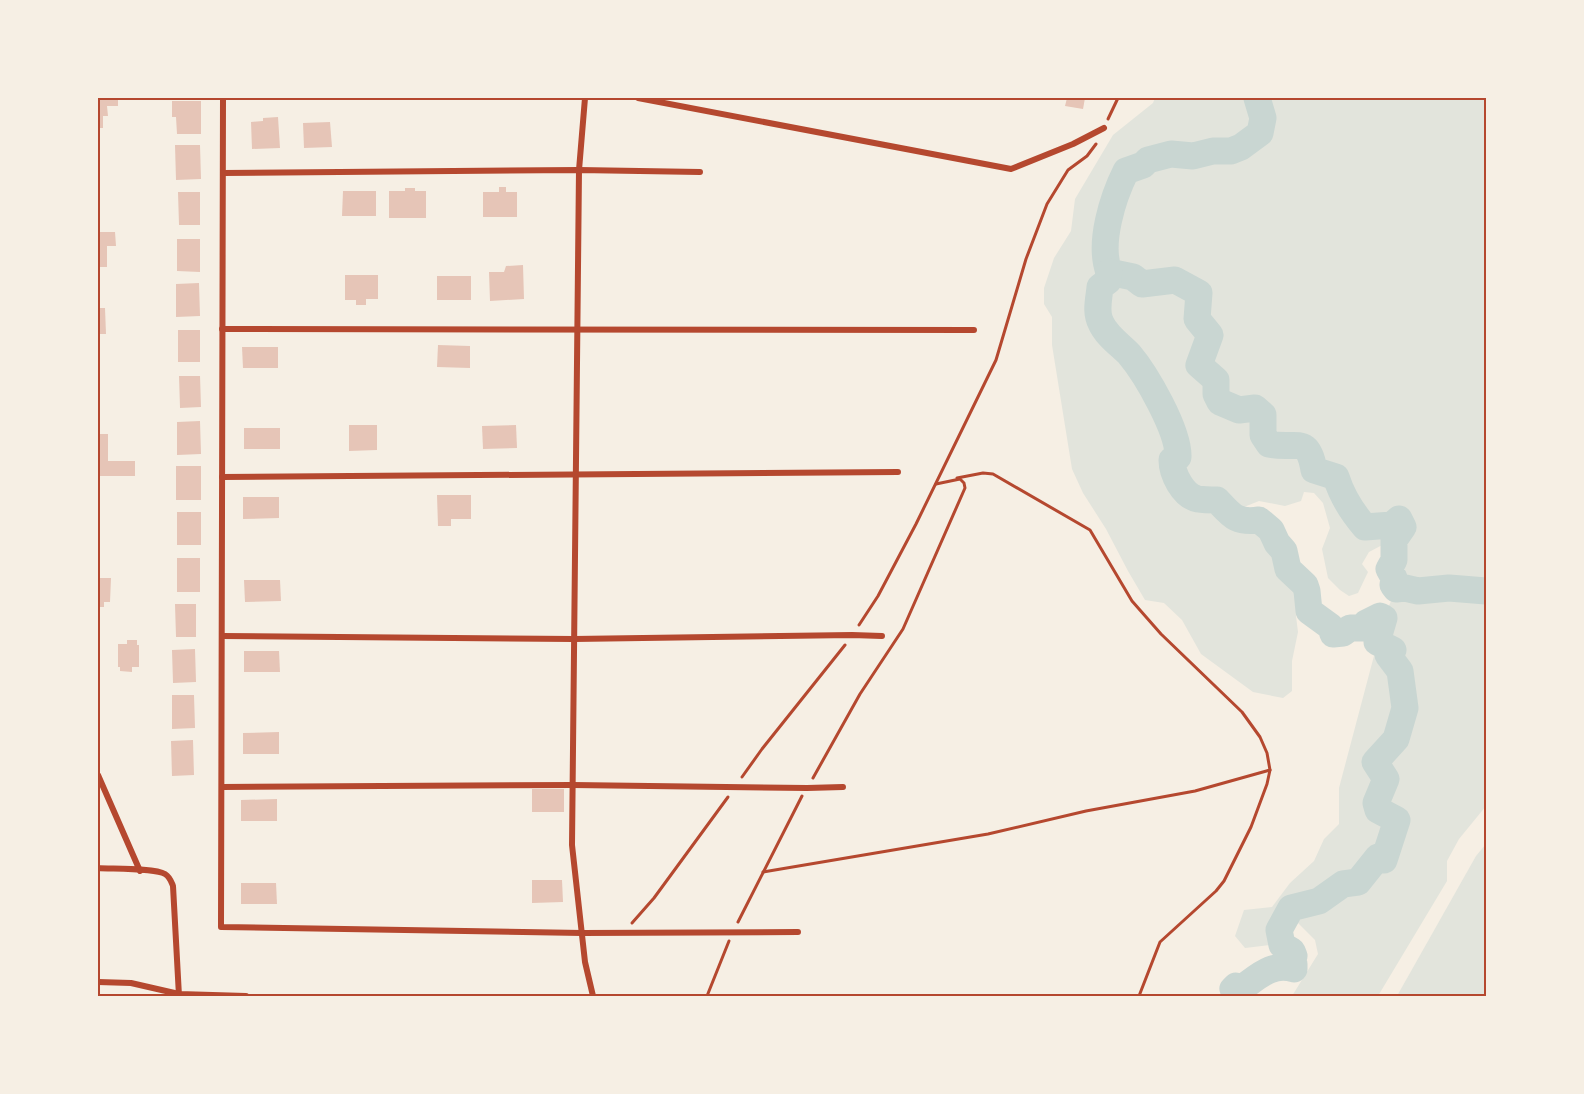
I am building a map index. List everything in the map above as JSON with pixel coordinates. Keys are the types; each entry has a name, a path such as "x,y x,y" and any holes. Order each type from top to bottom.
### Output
{"street":[{"path":"223,98 221,927 582,933 798,932"},
{"path":"585,98 579,170 572,845 585,962 593,996"},
{"path":"638,98 1011,169 1073,144 1104,128"},
{"path":"223,173 579,170 700,172"},
{"path":"222,329 974,330"},
{"path":"222,477 898,472"},
{"path":"222,636 574,639 882,636"},
{"path":"98,775 140,871"},
{"path":"222,787 573,785 843,787"},
{"path":"98,868 163,873 170,878 173,886 179,995"},
{"path":"98,982 131,983 179,995 246,996"}],"path":[{"path":"625,932 654,898 762,748 837,657 878,596 996,360 1026,259 1047,204 1068,170 1095,147 1118,98"},
{"path":"936,484 957,478 993,474 1090,530 1132,601 1161,634 1251,724 1260,737 1270,770 1251,827 1224,881 1160,942 1139,996"},
{"path":"707,996 733,933 790,816 860,694 903,629 965,488 975,475"},
{"path":"957,478 963,480 965,488"},
{"path":"763,872 988,834 1086,811 1195,791 1270,770"}],"shaded area":[{"path":"1155,98 1486,98 1486,806 1459,839 1447,861 1447,881 1378,996 1292,996 1318,954 1315,940 1298,923 1279,930 1270,945 1245,948 1235,936 1244,910 1272,907 1290,883 1314,861 1324,839 1339,824 1339,788 1384,618 1396,589 1389,569 1394,560 1394,540 1403,527 1399,519 1392,525 1386,543 1369,552 1362,564 1368,572 1358,593 1349,596 1328,578 1322,549 1330,528 1323,503 1314,493 1304,492 1301,501 1285,506 1259,501 1244,507 1235,506 1225,500 1218,500 1235,517 1245,521 1259,520 1266,526 1284,552 1288,569 1307,591 1296,616 1298,632 1292,661 1292,691 1283,698 1253,692 1201,654 1182,620 1164,603 1145,600 1106,529 1083,493 1072,469 1052,345 1052,317 1044,304 1044,288 1054,258 1071,231 1075,199 1113,135 1153,103"},
{"path":"1486,844 1486,996 1397,996 1476,856"}],"building":[{"path":"98,98 118,98 118,106 107,106 108,116 103,116 103,128 98,128"},
{"path":"1067,98 1085,98 1083,109 1065,106"},
{"path":"172,101 201,101 201,134 177,134 176,117 172,117"},
{"path":"278,117 280,148 252,149 251,122"},
{"path":"330,122 332,147 304,148 303,123"},
{"path":"175,145 200,145 201,179 176,180"},
{"path":"499,187 506,187 506,192 517,192 517,217 483,217 483,192 499,192"},
{"path":"405,188 426,191 426,218 389,218 389,191 405,191"},
{"path":"343,191 376,191 376,216 342,216"},
{"path":"178,192 200,192 200,225 179,225"},
{"path":"98,232 115,232 116,246 107,246 107,267 98,267"},
{"path":"177,239 200,239 200,272 177,271"},
{"path":"523,265 524,299 490,301 489,272 504,272 506,266"},
{"path":"345,275 378,275 378,299 366,299 366,305 356,305 356,300 345,300"},
{"path":"437,276 471,276 471,300 437,300"},
{"path":"199,283 200,316 176,317 176,284"},
{"path":"98,308 105,308 106,334 98,334"},
{"path":"178,330 200,330 200,362 178,362"},
{"path":"438,345 470,346 470,368 437,367"},
{"path":"242,347 278,347 278,368 243,368"},
{"path":"179,376 200,376 201,407 180,408"},
{"path":"200,421 201,454 177,455 177,422"},
{"path":"349,425 377,425 377,450 349,451"},
{"path":"516,425 517,448 483,449 482,426"},
{"path":"244,428 280,428 280,449 244,449"},
{"path":"98,434 108,434 108,461 135,461 135,476 98,476"},
{"path":"176,466 201,466 201,500 176,500"},
{"path":"437,495 471,495 471,519 451,519 451,526 438,526"},
{"path":"243,497 279,497 279,518 243,519"},
{"path":"177,512 201,512 201,545 177,545"},
{"path":"177,558 200,558 200,592 177,592"},
{"path":"98,578 111,578 110,602 104,602 104,607 98,607"},
{"path":"244,580 280,580 281,601 245,602"},
{"path":"175,604 196,604 196,637 176,637"},
{"path":"127,640 137,640 137,645 139,645 139,667 132,667 132,672 120,671 118,667 118,644 127,644"},
{"path":"195,649 196,682 173,683 172,650"},
{"path":"244,651 279,651 280,672 244,672"},
{"path":"172,695 194,695 195,728 172,729"},
{"path":"279,732 279,754 243,754 243,733"},
{"path":"193,740 194,775 172,776 171,741"},
{"path":"532,789 564,789 564,812 532,812"},
{"path":"277,799 277,821 241,821 241,800"},
{"path":"532,880 562,880 563,902 532,903"},
{"path":"241,883 276,883 277,904 241,904"}],"waterway":[{"path":"1257,98 1263,118 1260,133 1241,147 1231,151 1213,151 1193,156 1171,154 1148,160 1143,165 1126,171 1108,220 1105,248 1109,272 1133,277 1142,284 1175,280 1199,293 1197,319 1210,335 1199,365 1216,380 1216,394 1220,402 1239,410 1255,408 1263,415 1263,435 1269,444 1304,448 1308,452 1314,470 1336,477 1341,491 1365,527 1392,525 1399,519 1403,527 1394,540 1394,560 1389,569 1396,589 1405,588 1418,591 1449,588 1486,591"},
{"path":"1109,272 1108,281 1100,287 1099,319 1106,332 1136,363 1160,403 1177,446 1178,457 1172,460 1176,478 1183,489 1198,499 1217,500 1235,517 1259,520 1271,530 1284,551 1288,569 1305,585 1309,611 1331,627 1333,634 1343,633 1350,628 1364,628 1366,623 1380,616 1384,618 1377,642 1393,650 1388,655 1400,671 1405,708 1396,739 1375,762 1386,779 1376,803 1378,810 1397,820 1384,860 1378,857 1358,882 1343,884 1319,901 1291,908 1279,930 1282,945 1292,951 1294,956 1292,960 1294,969 1286,967 1272,969 1242,988 1236,986 1233,989 1236,996"}]}
